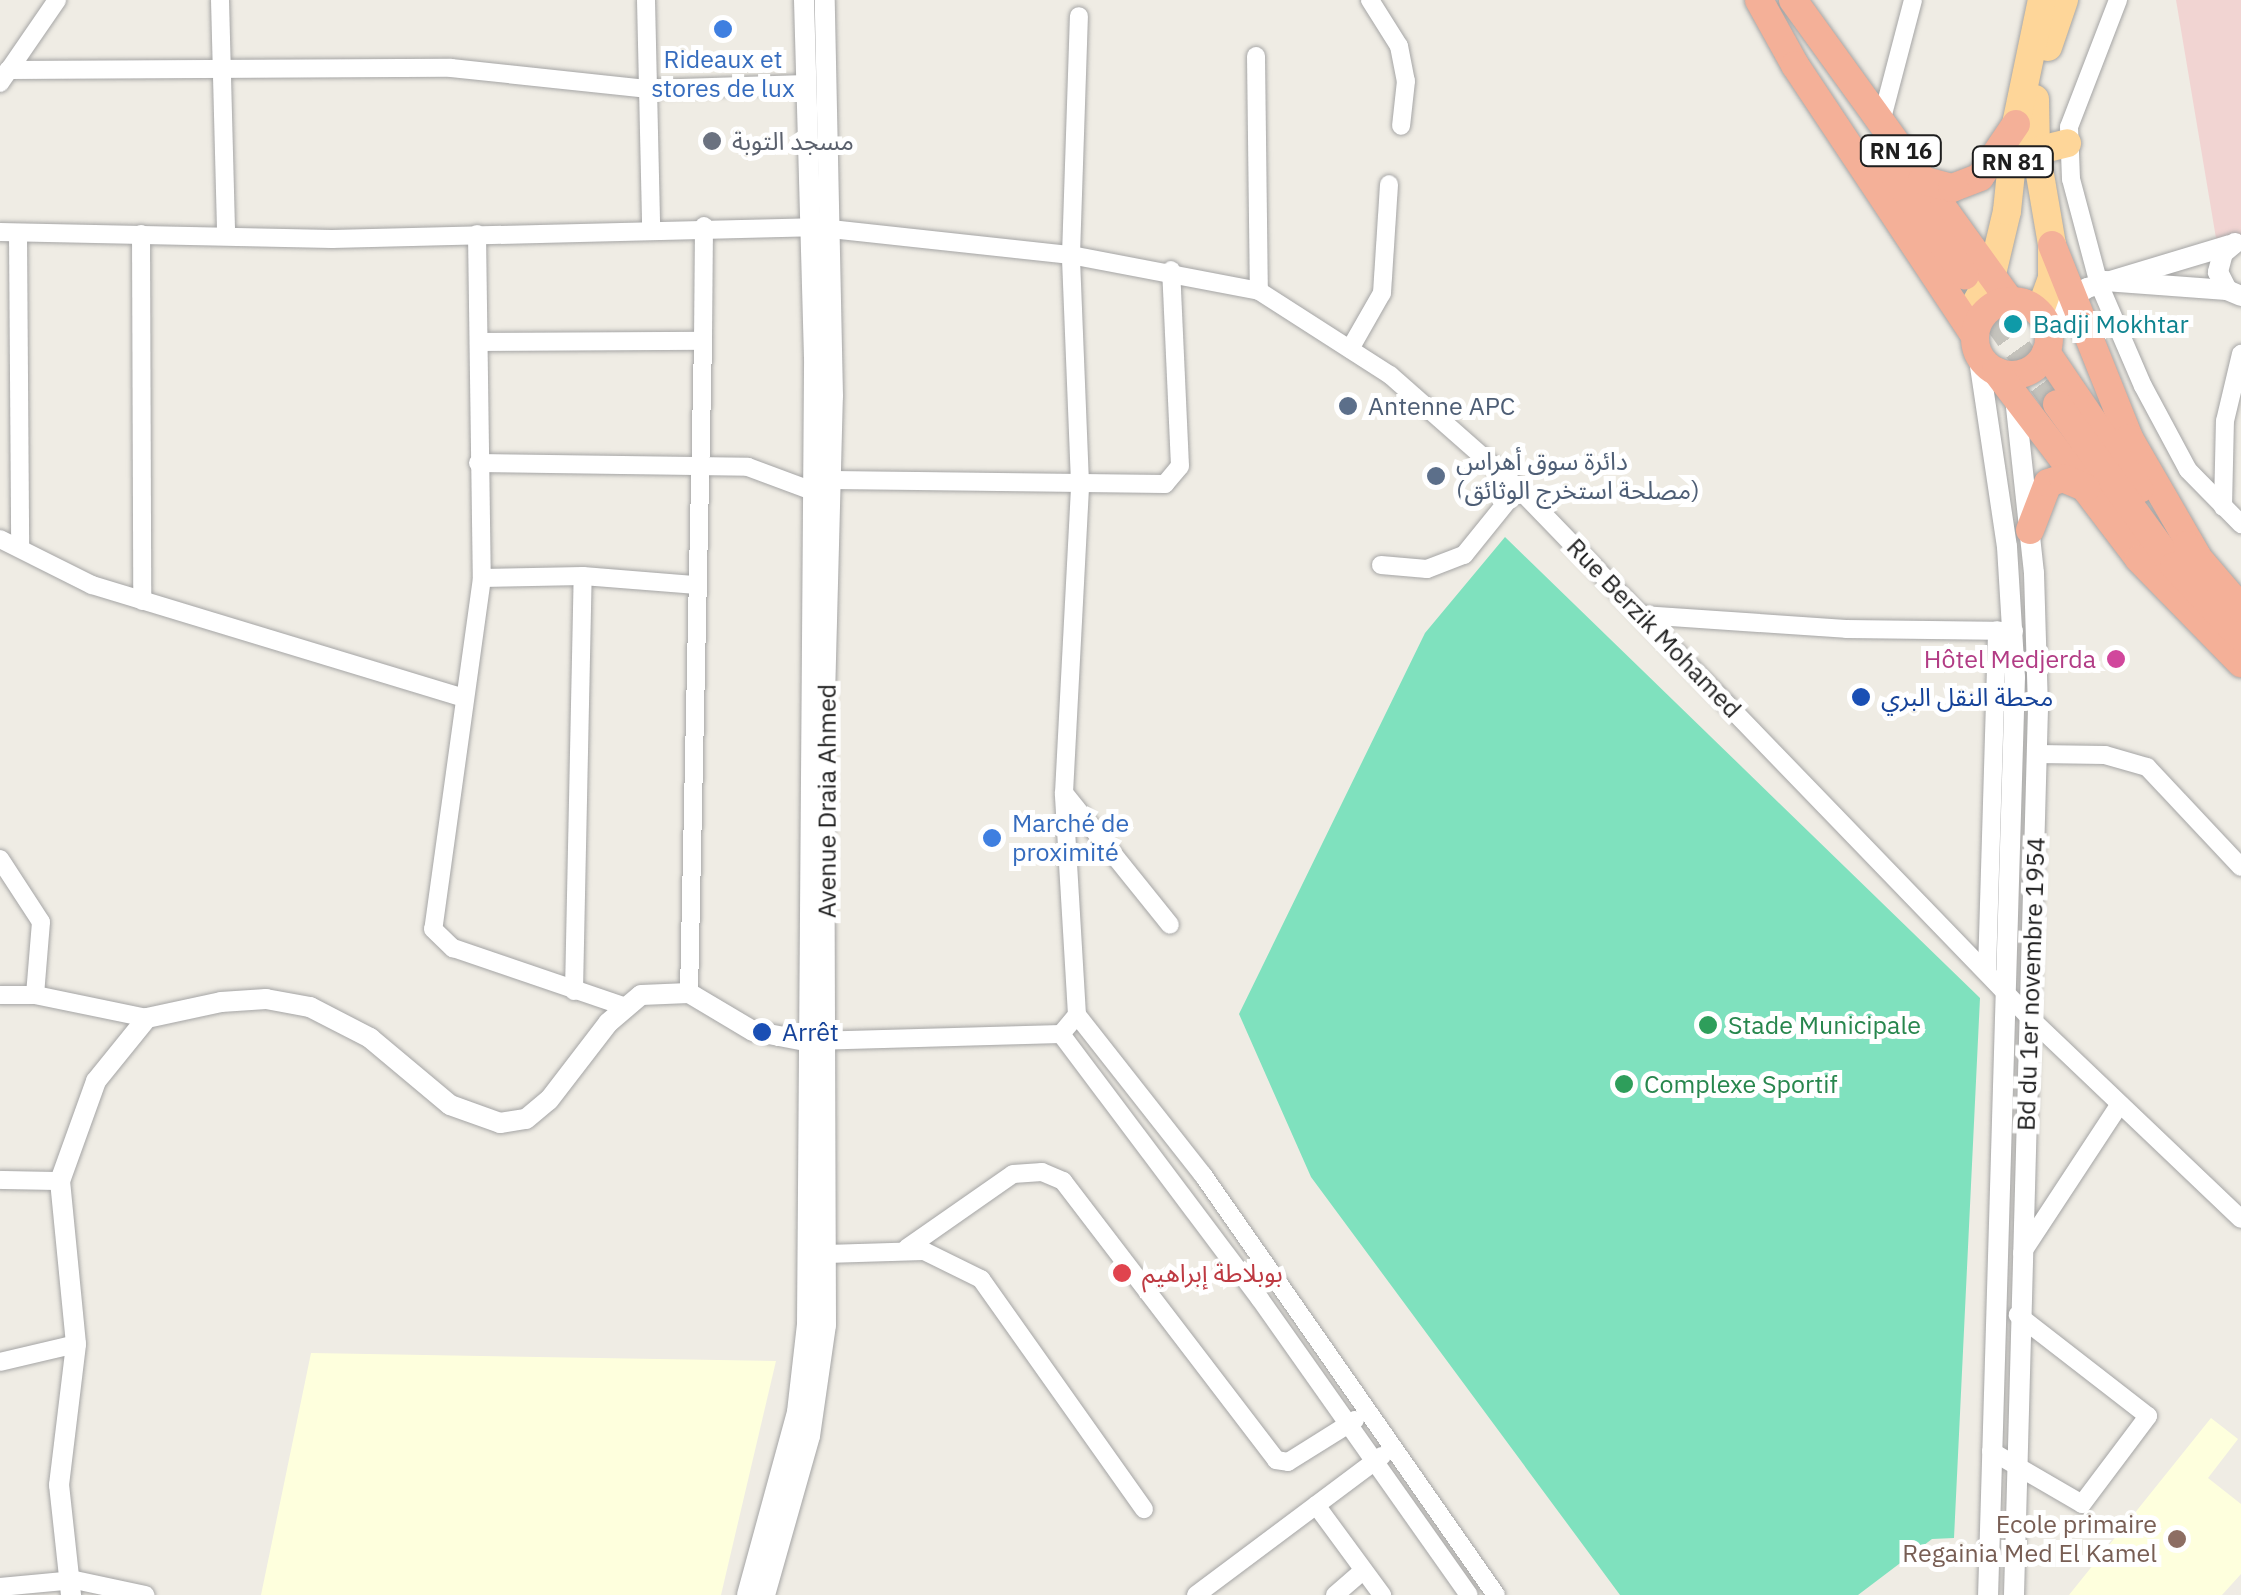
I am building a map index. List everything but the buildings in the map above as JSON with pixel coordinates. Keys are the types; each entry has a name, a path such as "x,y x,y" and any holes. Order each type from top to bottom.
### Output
{"highway":[{"name":"RN 16","path":"1760,0 1979,275 2010,301"},
{"path":"1760,0 1795,65 1991,358 2170,594 2241,663"},
{"name":"RN 16","path":"1793,0 1922,180 1979,275"},
{"path":"1922,180 1952,188 1980,177 2016,124"},
{"path":"2052,245 2136,451 2197,556"},
{"path":"1991,358 1986,312 2010,301 2044,332 2140,490 2241,608"},
{"path":"1991,358 2044,332"},
{"path":"2057,404 2174,566 2241,636"},
{"path":"2030,530 2048,482 2063,478 2086,488"}],"main road":[{"name":"RN 81","path":"1991,358 1979,275 2011,193 2016,124 2042,0"},
{"name":"RN 81","path":"2044,332 2052,278 2052,245 2036,151 2034,102 2064,0"},
{"path":"2036,151 2066,143"}],"street":[{"path":"4,77 56,0"},
{"path":"220,0 226,232"},
{"path":"646,0 651,228"},
{"name":"Avenue Draia Ahmed","path":"765,1595 817,1398 826,1254 824,736 832,480 822,228 806,84 804,0"},
{"name":"Avenue Draia Ahmed","path":"747,1595 780,1483 805,1360 810,490 822,228 825,0"},
{"path":"1370,0 1399,46 1406,81 1401,126"},
{"path":"1881,122 1913,0"},
{"path":"2118,0 2066,143 2102,282 2188,470 2241,524"},
{"path":"1080,16 1071,255 1080,484 1064,794 1078,1014 1203,1175 1496,1595"},
{"path":"1256,56 1258,291"},
{"path":"4,77 451,68 649,89 806,84"},
{"path":"1350,349 1382,293 1389,184"},
{"path":"689,993 696,466 704,226"},
{"name":"Rue Berzik Mohamed","path":"9,232 226,232 332,239 704,226 822,228 1071,255 1171,270 1258,291 1390,376 1518,488 2030,1018 2238,1210"},
{"path":"9,232 20,548"},
{"path":"141,234 142,600"},
{"path":"476,234 482,342 478,463 482,578 433,929 453,948 623,1006"},
{"path":"2044,332 2071,296 2102,282 2236,243"},
{"path":"2234,293 2218,272 2236,243"},
{"path":"832,480 1165,484 1180,466 1171,270"},
{"path":"2102,282 2234,293"},
{"path":"482,342 703,342"},
{"path":"2223,507 2241,354"},
{"path":"1988,1595 2006,989 2005,630 1991,358"},
{"name":"Bd du 1er novembre 1954","path":"1991,358 2030,530 2038,754 2018,1315 2014,1595"},
{"path":"478,463 748,467 810,490"},
{"path":"1382,565 1427,569 1464,555 1518,488"},
{"path":"0,539 92,585 464,698"},
{"path":"482,578 583,576 694,585"},
{"path":"574,991 583,576"},
{"path":"1642,615 1846,629 2005,630"},
{"path":"1987,971 2005,630"},
{"path":"2038,754 2105,755 2147,766 2241,868"},
{"path":"1064,794 1170,925"},
{"path":"0,859 42,922 35,995"},
{"path":"0,994 35,995 147,1018 251,1000 310,1007 370,1038 450,1105 500,1123 526,1118 549,1100 623,1006 656,992 689,993 753,1030 804,1041 1060,1034 1078,1014"},
{"path":"73,1587 59,1485 76,1344 60,1181 96,1082 147,1018"},
{"path":"1060,1034 1260,1299 1469,1595"},
{"path":"2022,1253 2120,1104"},
{"path":"907,1248 1013,1174 1054,1176 1276,1460 1288,1462 1367,1411"},
{"path":"0,1180 60,1181"},
{"path":"826,1254 907,1248 959,1264 996,1295 1144,1509"},
{"path":"1991,1451 2072,1502 2086,1503 2148,1416 2018,1315"},
{"path":"0,1362 76,1344"},
{"path":"1196,1595 1394,1446"},
{"path":"1316,1505 1382,1595"},
{"path":"1335,1595 1363,1571"},
{"path":"0,1586 73,1587 145,1595"}],"shaded area":[{"path":"2176,0 2241,0 2241,248 2218,250"},
{"path":"311,1353 776,1361 721,1595 261,1595"},
{"name":"Ecole primaire Regainia Med El Kamel","path":"2211,1418 2238,1439 2208,1478 2241,1504 2241,1574 2222,1595 2069,1595"}],"green space":[{"name":"Complexe Sportif","path":"1505,537 1980,998 1954,1538 1932,1539 1858,1595 1620,1595 1311,1177 1239,1014 1425,633"}],"tunnel":[{"path":"1969,281 2057,404"}],"place":[{"name":"Rideaux et stores de lux","path":"723,29"},
{"name":"مسجد التوبة","path":"712,141"},
{"name":"Badji Mokhtar","path":"2013,324"},
{"name":"Antenne APC","path":"1348,406"},
{"name":"دائرة سوق أهراس (مصلحة استخرج الوثائق)","path":"1436,476"},
{"name":"Hôtel Medjerda","path":"2116,659"},
{"name":"محطة النقل البري","path":"1861,697"},
{"name":"Marché de proximité","path":"992,838"},
{"name":"Stade Municipale","path":"1708,1025"},
{"name":"Arrêt","path":"762,1032"},
{"name":"Complexe Sportif","path":"1624,1084"},
{"name":"بوبلاطة إبراهيم","path":"1122,1273"},
{"name":"Ecole primaire Regainia Med El Kamel","path":"2177,1539"}]}
